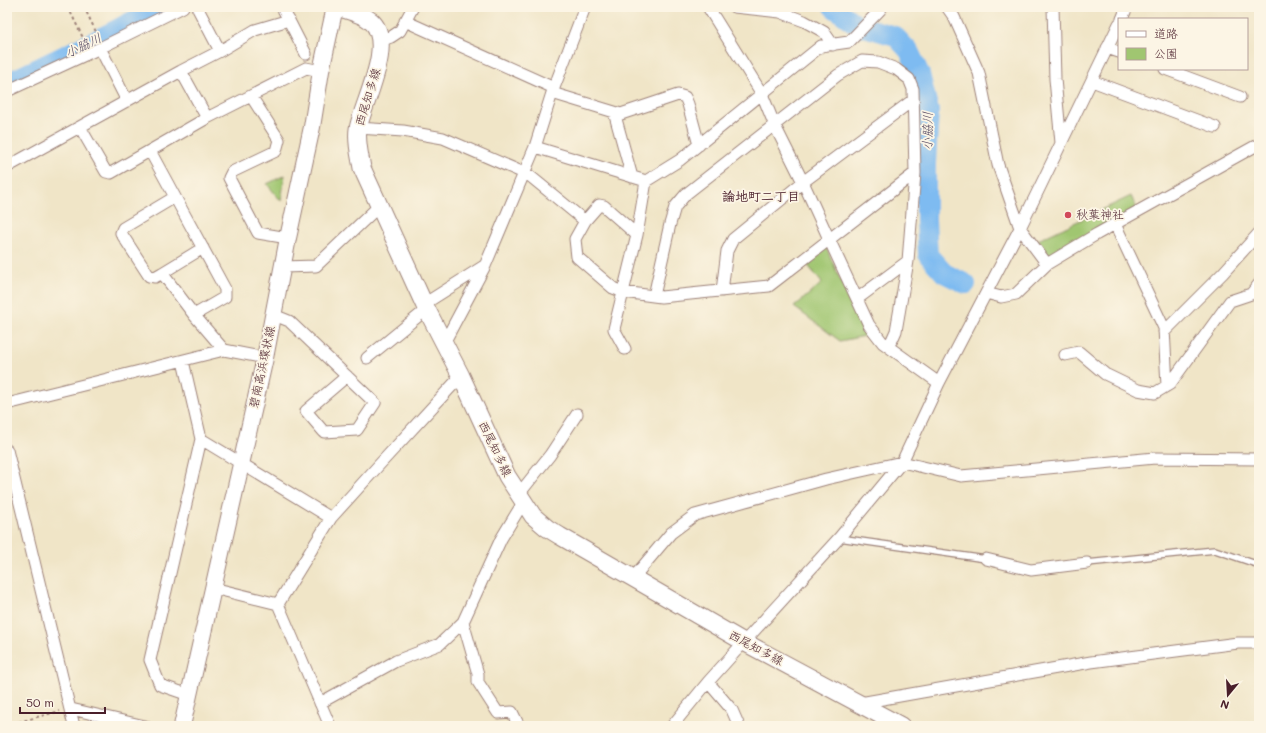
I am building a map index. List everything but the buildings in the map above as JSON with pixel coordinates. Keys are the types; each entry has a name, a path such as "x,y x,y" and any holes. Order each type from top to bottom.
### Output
{"main road":[{"name":"西尾知多線","path":"336,7 362,14 372,22 378,32 380,41 378,69 364,106 358,128 359,151 362,168 507,476 533,516 547,528 744,642 901,726"},
{"name":"碧南高浜環状線","path":"182,726 265,358 288,238 312,127 321,71 336,7"}],"street":[{"path":"7,91 98,49 183,7"},
{"path":"197,7 220,51"},
{"path":"282,7 306,54"},
{"path":"380,41 391,37 400,31 413,7"},
{"path":"444,343 485,266 535,147 553,91 585,7"},
{"path":"734,7 780,12 804,21 824,32 832,45"},
{"path":"535,147 646,181 680,160 821,46 849,42 882,7"},
{"path":"947,7 954,17 979,73 998,165 1020,228 1047,264"},
{"path":"1053,7 1056,79 1061,144"},
{"path":"1122,18 1127,7"},
{"path":"710,8 762,94 775,126 803,182 869,325 883,343 939,383"},
{"path":"7,167 220,51 255,30 289,20"},
{"path":"405,21 553,91 621,114 678,95 685,97 698,145"},
{"path":"672,726 708,682 839,538 902,462 939,383 1020,228 1118,26"},
{"path":"1108,48 1118,52"},
{"path":"98,49 127,101"},
{"path":"654,296 675,208 686,194 775,126 838,75 862,61 878,62 896,69 909,79 913,89 915,173 908,261 896,331 892,340 887,346"},
{"path":"80,127 106,172 111,174 207,118 306,68 321,71"},
{"path":"1168,70 1240,96"},
{"path":"181,71 207,118"},
{"path":"1092,81 1215,127"},
{"path":"251,96 279,140 276,150 232,172 229,178 258,233 288,238"},
{"path":"722,291 727,251 732,239 803,182 913,100"},
{"path":"614,112 632,177"},
{"path":"358,128 403,131 443,138 524,172 585,221"},
{"path":"986,293 1001,297 1016,294 1047,264 1115,224 1259,144"},
{"path":"150,150 204,248 225,290 225,297 194,315"},
{"path":"637,235 604,206 599,205 585,221 575,239 577,257 613,288 622,292 661,297 769,286 915,173"},
{"path":"625,349 614,329 637,235 646,181"},
{"path":"175,197 123,228 121,234 149,276 155,277 204,248"},
{"path":"283,267 316,266 379,206"},
{"path":"1115,224 1164,328 1166,386"},
{"path":"1164,332 1223,273 1259,234"},
{"path":"857,299 908,261"},
{"path":"367,358 426,306 485,266"},
{"path":"162,273 194,315 224,350"},
{"path":"1065,355 1079,352 1105,374 1138,390 1155,393 1170,384 1230,301 1251,294 1259,284"},
{"path":"274,315 289,321 347,376 375,403 357,430 324,432 306,411 347,376"},
{"path":"7,404 224,350 265,358"},
{"path":"182,361 201,439 150,660 160,685 189,695"},
{"path":"278,604 331,518 460,376"},
{"path":"320,703 396,661 440,644 463,622 521,498 577,414"},
{"path":"201,439 331,518"},
{"path":"7,450 74,726"},
{"path":"633,578 672,533 695,515 826,479 902,462 961,476 1155,458 1259,459"},
{"path":"986,559 1031,570 1087,563"},
{"path":"213,588 278,604"},
{"path":"278,604 330,726"},
{"path":"463,622 478,674 478,682 498,713 512,712 520,726"},
{"path":"860,703 1091,662 1238,643 1259,643"},
{"path":"708,682 732,710 738,726"},
{"path":"71,709 145,726"}],"lane":[{"path":"839,538 986,559"},
{"path":"1087,563 1215,550 1259,565"}],"path":[{"path":"68,7 98,49"},
{"path":"84,7 98,49"},
{"path":"7,725 71,709"}],"green space":[{"path":"285,175 281,201 267,184"},
{"path":"1131,196 1137,209 1050,258 1038,240"},
{"path":"826,247 865,336 840,341 794,307 822,283 806,263"}],"waterway":[{"name":"小脇川","path":"7,83 94,41 159,7"},
{"name":"小脇川","path":"833,7 857,25 895,36 909,51 920,74 929,111 926,163 926,221 928,255 944,273 966,284"}],"place":[{"name":"秋葉神社","path":"1068,215"}],"district":[{"name":"論地町二丁目","path":"761,196"}]}
